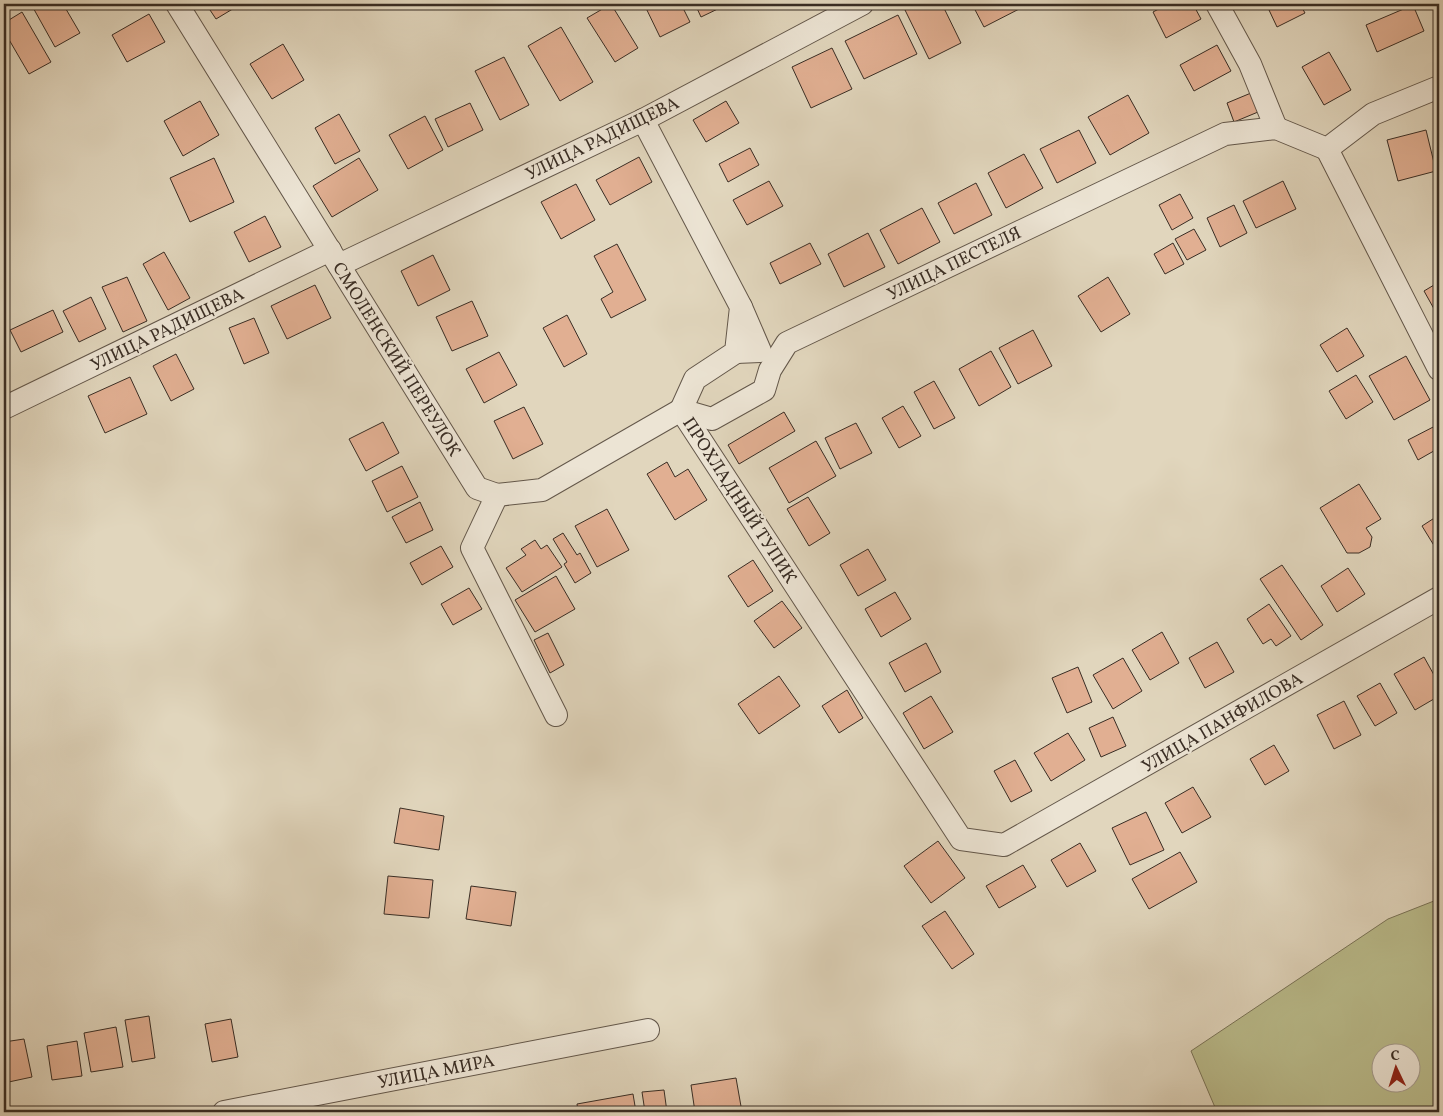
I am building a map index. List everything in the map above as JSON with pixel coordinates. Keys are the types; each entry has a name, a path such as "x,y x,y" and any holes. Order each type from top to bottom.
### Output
{"street":[{"name":"СМОЛЕНСКИЙ ПЕРЕУЛОК","path":"177,4 477,488 497,495"},
{"name":"УЛИЦА РАДИЩЕВА","path":"4,408 334,257 643,120 862,4"},
{"path":"1217,4 1250,64 1276,128"},
{"path":"1439,87 1373,114 1327,149 1439,369"},
{"path":"643,120 741,306 765,360"},
{"name":"УЛИЦА ПЕСТЕЛЯ","path":"680,410 712,419 764,390 765,360 788,343 1225,134 1276,128 1327,149"},
{"path":"741,306 736,352 765,360"},
{"name":"ПРОХЛАДНЫЙ ТУПИК","path":"736,352 695,379 680,410 960,839 1004,845"},
{"path":"556,715 472,548 497,495 542,490 680,410"},
{"name":"УЛИЦА ПАНФИЛОВА","path":"1004,845 1439,598"},
{"name":"УЛИЦА МИРА","path":"224,1112 648,1030"}],"green space":[{"path":"1439,899 1439,1112 1217,1112 1191,1051 1388,919"}],"building":[{"path":"31,4 63,4 80,33 55,47"},
{"path":"206,4 241,4 216,19"},
{"path":"611,4 638,48 615,62 587,18"},
{"path":"644,4 681,4 690,22 660,37"},
{"path":"695,4 725,4 726,5 701,17"},
{"path":"917,4 942,4 961,43 929,59 905,10"},
{"path":"972,4 1021,4 1023,7 984,27"},
{"path":"1168,4 1193,4 1201,19 1166,38 1153,12"},
{"path":"1282,4 1300,4 1305,13 1277,27 1269,10"},
{"path":"1413,5 1424,31 1377,52 1366,25"},
{"path":"22,12 51,62 29,74 4,31 4,23"},
{"path":"149,14 165,42 127,62 112,35"},
{"path":"898,15 917,54 864,79 845,41"},
{"path":"561,27 593,82 560,101 528,46"},
{"path":"283,44 304,80 272,99 250,64"},
{"path":"1217,45 1231,71 1194,91 1180,65"},
{"path":"832,48 852,89 811,108 792,67"},
{"path":"1329,52 1351,90 1324,105 1302,67"},
{"path":"504,57 529,105 500,120 475,71"},
{"path":"1251,93 1258,112 1234,122 1227,103"},
{"path":"1128,95 1149,133 1110,155 1088,117"},
{"path":"200,101 219,135 183,156 164,121"},
{"path":"726,101 739,123 706,142 693,120"},
{"path":"470,103 483,130 448,147 435,119"},
{"path":"339,114 360,151 335,164 315,128"},
{"path":"425,116 443,150 408,169 389,135"},
{"path":"1079,130 1096,163 1057,183 1040,149"},
{"path":"1426,130 1436,171 1398,181 1387,140"},
{"path":"750,148 759,165 728,182 719,164"},
{"path":"1024,154 1043,188 1006,208 988,173"},
{"path":"639,157 652,182 610,205 596,180"},
{"path":"214,158 234,202 190,222 170,178"},
{"path":"359,158 378,190 332,217 313,186"},
{"path":"769,181 783,206 747,225 733,200"},
{"path":"1283,181 1296,209 1256,228 1243,201"},
{"path":"976,183 992,215 954,234 938,203"},
{"path":"576,184 595,220 561,239 541,202"},
{"path":"1180,194 1193,218 1172,230 1159,205"},
{"path":"1234,205 1247,233 1220,247 1207,218"},
{"path":"922,208 940,242 898,264 880,230"},
{"path":"265,216 281,247 249,262 234,232"},
{"path":"1194,229 1206,250 1187,260 1175,239"},
{"path":"868,233 885,267 844,287 828,254"},
{"path":"810,243 821,264 780,284 770,263"},
{"path":"1173,243 1184,264 1165,274 1154,254"},
{"path":"617,244 646,300 611,318 601,299 613,292 594,256"},
{"path":"164,252 190,298 168,310 143,264"},
{"path":"433,255 450,290 418,306 401,271"},
{"path":"127,277 147,321 123,332 102,287"},
{"path":"1108,277 1130,314 1101,332 1078,296"},
{"path":"1439,282 1439,315 1438,316 1424,291"},
{"path":"315,285 331,318 287,339 271,306"},
{"path":"91,297 106,329 79,342 63,311"},
{"path":"472,301 488,336 452,351 436,317"},
{"path":"53,310 63,332 21,352 10,330"},
{"path":"567,315 587,354 564,367 543,328"},
{"path":"254,318 269,353 244,364 229,328"},
{"path":"1347,328 1364,356 1337,372 1320,345"},
{"path":"1033,330 1052,366 1018,384 999,348"},
{"path":"991,351 1011,387 979,406 959,369"},
{"path":"499,352 517,385 484,403 466,369"},
{"path":"176,354 194,389 171,401 153,366"},
{"path":"1406,356 1430,400 1394,420 1369,376"},
{"path":"1356,375 1373,402 1346,419 1329,391"},
{"path":"130,377 147,414 105,433 88,396"},
{"path":"934,381 955,418 934,429 914,392"},
{"path":"903,406 921,436 899,448 882,418"},
{"path":"524,407 543,444 513,459 494,421"},
{"path":"784,412 795,431 739,464 728,445"},
{"path":"383,422 399,453 366,471 349,439"},
{"path":"856,423 872,453 840,469 825,438"},
{"path":"1439,424 1439,448 1418,460 1408,440"},
{"path":"816,441 836,476 789,503 769,468"},
{"path":"667,462 675,477 688,469 707,500 675,520 647,474"},
{"path":"402,466 418,497 387,512 372,481"},
{"path":"1359,484 1381,519 1366,528 1372,537 1370,547 1359,553 1347,553 1320,508"},
{"path":"808,497 830,533 809,546 787,509"},
{"path":"420,502 433,530 406,543 392,517"},
{"path":"607,509 629,550 597,567 575,526"},
{"path":"1439,515 1439,551 1438,552 1422,526"},
{"path":"563,533 577,555 580,553 591,573 575,583 564,564 567,562 553,539"},
{"path":"535,540 541,549 547,545 562,567 522,592 506,568 526,555 521,549"},
{"path":"441,546 453,567 422,585 410,563"},
{"path":"868,549 886,580 858,596 840,565"},
{"path":"753,560 773,591 748,607 728,576"},
{"path":"1282,565 1323,625 1301,640 1260,579"},
{"path":"1348,568 1365,594 1337,612 1321,586"},
{"path":"556,576 575,609 535,632 515,600"},
{"path":"469,588 482,609 453,625 441,604"},
{"path":"895,592 911,619 881,637 865,609"},
{"path":"782,601 802,628 774,648 754,621"},
{"path":"1269,604 1291,636 1276,646 1271,639 1263,644 1247,619"},
{"path":"1162,632 1179,663 1150,680 1132,650"},
{"path":"548,633 564,665 550,673 534,640"},
{"path":"1217,642 1234,672 1205,688 1189,658"},
{"path":"926,643 941,672 905,692 889,663"},
{"path":"1424,657 1439,684 1439,696 1415,710 1394,674"},
{"path":"1123,658 1142,691 1113,709 1093,675"},
{"path":"1078,667 1092,702 1067,713 1052,678"},
{"path":"779,676 800,706 759,734 738,704"},
{"path":"1380,683 1397,713 1375,726 1357,696"},
{"path":"847,690 863,718 839,733 822,706"},
{"path":"931,696 953,732 924,749 903,713"},
{"path":"1344,701 1361,735 1334,749 1317,715"},
{"path":"1113,717 1126,746 1101,757 1089,728"},
{"path":"1068,733 1085,760 1051,781 1034,753"},
{"path":"1274,745 1289,771 1265,785 1250,759"},
{"path":"1015,760 1032,791 1011,802 994,771"},
{"path":"1193,787 1211,817 1182,833 1165,803"},
{"path":"400,808 444,816 439,850 394,843"},
{"path":"1146,812 1164,850 1130,865 1112,828"},
{"path":"938,841 965,878 931,903 904,866"},
{"path":"1080,843 1096,871 1067,887 1051,860"},
{"path":"1180,852 1197,882 1149,909 1132,879"},
{"path":"1023,865 1036,887 999,908 986,886"},
{"path":"388,876 433,880 429,918 384,914"},
{"path":"471,886 516,892 511,926 466,919"},
{"path":"945,911 974,954 952,969 922,926"},
{"path":"149,1016 155,1058 132,1062 125,1020"},
{"path":"231,1019 238,1057 212,1062 205,1024"},
{"path":"116,1027 123,1067 91,1072 84,1033"},
{"path":"24,1039 32,1077 4,1083 4,1042"},
{"path":"77,1041 82,1076 52,1080 47,1046"},
{"path":"736,1078 742,1112 695,1112 691,1085"},
{"path":"664,1090 667,1112 645,1112 642,1092"},
{"path":"633,1094 636,1112 578,1112 577,1104"}]}
